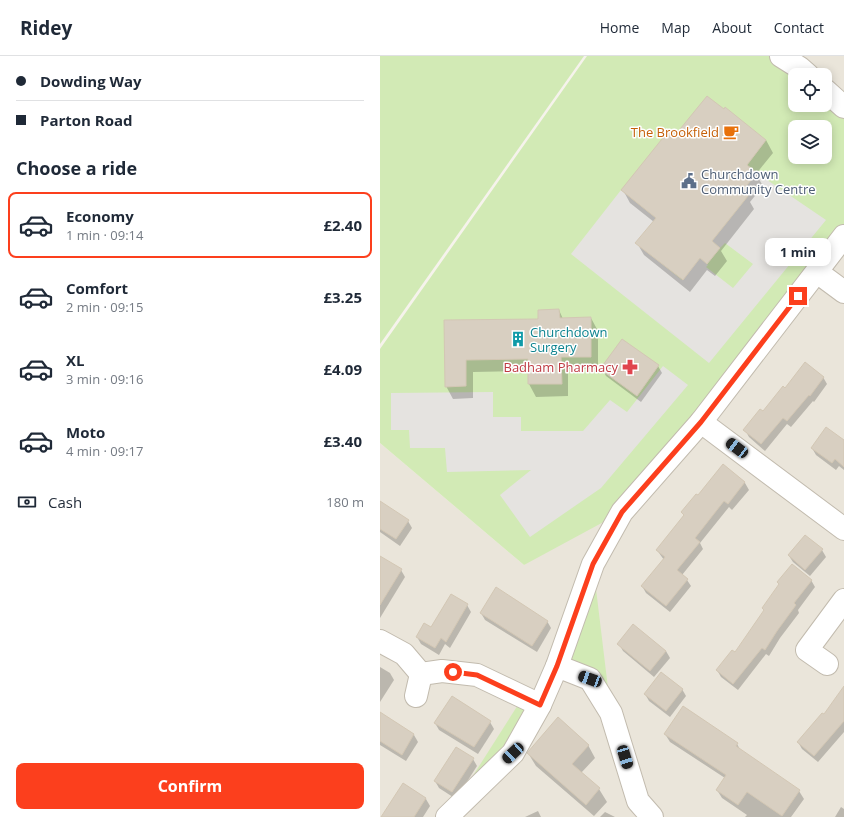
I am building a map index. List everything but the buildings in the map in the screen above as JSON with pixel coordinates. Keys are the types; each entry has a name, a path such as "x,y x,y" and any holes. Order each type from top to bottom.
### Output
{"street":[{"path":"781,56 800,68"},
{"path":"832,96 844,107"},
{"path":"447,817 513,753 540,705 557,666 593,564 622,512 701,422 844,236"},
{"path":"817,272 844,292"},
{"path":"701,422 844,529"},
{"path":"827,664 807,650 844,600"},
{"path":"380,641 404,654 421,674"},
{"path":"557,666 590,679 611,713 638,801 652,817"},
{"path":"421,674 442,670 477,675 540,705"},
{"path":"416,696 421,674"}],"shaded area":[{"path":"781,56 844,56 844,107 832,96 832,68 798,68"},
{"path":"757,173 826,220 709,363 571,254 621,190 656,218 636,243 682,280 700,258 708,265 706,267 733,288 753,264 725,243 720,248 712,241 748,196 742,191"},
{"path":"844,236 844,817 380,817 380,443 524,565"},
{"path":"663,366 688,385 601,488 530,537 500,495 531,470 447,472 445,448 410,448 409,430 391,430 391,393 493,392 493,417 521,417 521,431 583,431 610,400 627,412"}],"green space":[{"path":"380,56 584,56 380,344"},
{"path":"587,56 781,56 790,68 788,68 788,112 832,112 832,96 844,107 844,236 622,512 524,565 380,443 380,349"},
{"path":"593,564 611,713 590,679 557,666"},
{"path":"523,697 540,705 448,815"}],"place":[{"name":"The Brookfield","path":"731,132"},
{"name":"Churchdown Community Centre","path":"689,181"},
{"name":"Churchdown Surgery","path":"518,339"},
{"name":"Badham Pharmacy","path":"630,367"}],"route":[{"path":"453,672 477,675 540,705 557,666 593,564 622,512 701,422 798,296"}]}
